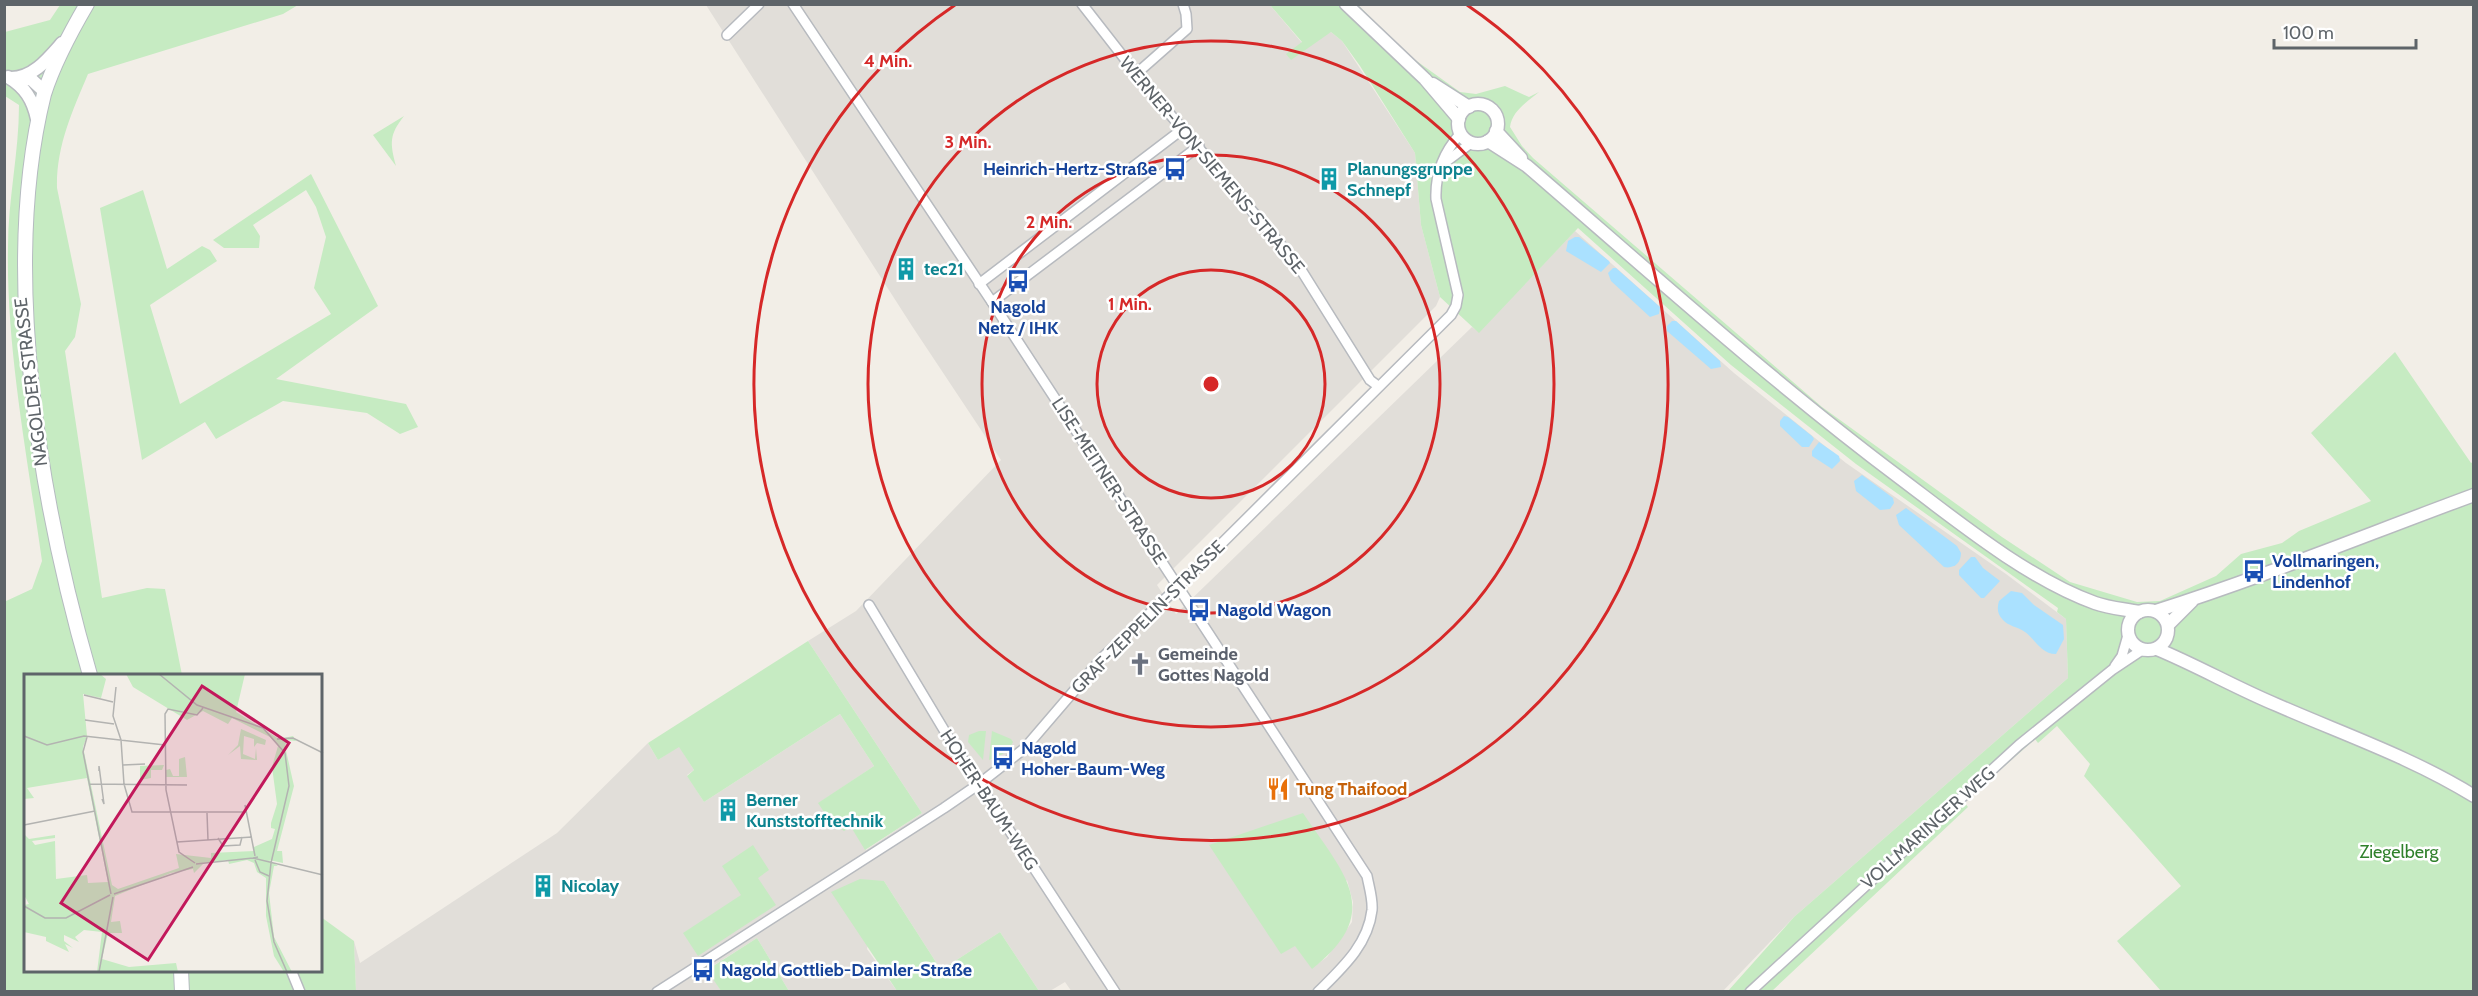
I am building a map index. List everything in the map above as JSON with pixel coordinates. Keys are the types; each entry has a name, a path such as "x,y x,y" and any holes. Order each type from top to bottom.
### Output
{"main road":[{"name":"NAGOLDER STRASSE","path":"87,4 61,53 37,119 24,193 20,260 22,320 39,453 57,553 90,674"},
{"path":"181,972 182,992"}],"street":[{"path":"727,35 759,4"},
{"name":"LISE-MEITNER-STRASSE","path":"793,4 992,302 1254,707 1367,876 1373,908 1366,935 1349,960 1318,992"},
{"name":"WERNER-VON-SIEMENS-STRASSE","path":"1082,4 1136,74 1298,265 1370,380 1378,386"},
{"path":"1136,74 1187,28 1183,4"},
{"path":"1346,4 1425,79 1459,118 1460,134 1472,143"},
{"path":"16,81 44,64 74,27"},
{"path":"1425,79 1469,107"},
{"path":"16,81 34,94 45,93"},
{"path":"16,81 34,104 37,119"},
{"path":"1459,118 1469,107 1479,105 1490,109 1497,119 1496,131 1488,141"},
{"path":"980,285 1184,128"},
{"path":"1496,131 1527,166"},
{"name":"GRAF-ZEPPELIN-STRASSE","path":"663,990 979,784 1025,748 1103,657 1178,587 1452,315 1458,295 1436,199 1437,177 1449,147 1460,134"},
{"path":"1443,164 1472,143 1488,141 1527,166 1853,442 1924,496 2038,576 2065,591 2097,603 2139,612 2156,611 2235,586 2306,557 2474,495"},
{"path":"992,302 1199,146"},
{"path":"2168,625 2195,598"},
{"path":"2097,603 2128,630 2136,646 2142,650 2157,648 2229,684 2448,780 2474,796"},
{"name":"HOHER-BAUM-WEG","path":"869,605 911,677 1114,992"},
{"path":"2156,611 2168,625 2167,638 2157,648"},
{"path":"2128,630 2139,612"},
{"name":"VOLLMARINGER WEG","path":"2112,670 2122,656 2128,630"},
{"path":"2167,638 2190,663"},
{"name":"VOLLMARINGER WEG","path":"1750,992 2019,745 2112,670 2142,650"},
{"path":"292,972 300,992"}],"shaded area":[{"path":"706,5 1270,5 1302,43 1331,32 1342,41 1415,153 1421,225 1440,297 1436,306 1157,585 1176,614 1472,327 1479,332 1575,231 1734,373 1846,463 2006,574 2066,619 2068,678 1794,917 1723,991 1072,992 1065,982 1050,991 1039,991 1000,932 941,970 884,881 867,949 897,991 789,991 757,938 708,969 721,991 356,991 354,941 360,963 557,833 648,743 658,760 679,746 694,770 687,775 704,802 840,714 874,766 819,803 830,821 851,826 866,850 922,813 808,641 856,611 1001,460","holes":["723,866 775,905 684,933 742,895","1347,880 1353,902 1352,922 1327,957 1312,968 1295,945"]}],"green space":[{"path":"60,5 298,5 283,14 88,74 62,144 57,188 81,304 75,337 65,351 102,598 147,588 165,589 182,674 24,674 24,972 322,972 322,918 354,941 356,991 5,991 4,602 32,589 42,561 10,325 8,229 19,105 5,96 5,32 50,20"},
{"name":"Ziegelberg","path":"1270,5 1358,5 1411,57 1460,92 1476,94 1505,86 1529,97 1539,92 1517,112 1510,127 1533,158 1822,407 2002,537 2070,582 2137,602 2160,601 2216,576 2241,554 2282,543 2299,531 2371,501 2311,433 2395,352 2471,463 2473,462 2473,991 2161,991 2117,941 2181,886 2084,776 2090,764 2057,726 2038,743 2035,739 1964,802 1968,807 1772,991 1728,991 1794,917 2068,678 2066,619 2057,612 2058,608 1856,464 1731,365 1578,228 1479,333 1440,297 1421,225 1415,153 1360,66 1342,41 1331,32 1291,60 1286,54 1302,42"},
{"path":"404,116 392,139 396,166 373,135"},
{"path":"311,174 378,306 276,379 406,404 418,427 400,434 367,413 283,401 216,439 205,422 142,460 100,208 143,190 167,269 202,246 210,250 217,261 150,305 180,404 331,314 314,288 326,237 316,207 306,190 253,225 260,236 259,248 224,248 213,240"},
{"path":"808,641 922,813 865,850 851,827 844,831 830,821 818,803 874,766 840,714 704,802 687,776 694,770 679,747 658,760 648,743"},
{"path":"986,731 983,760 968,742 969,735"},
{"path":"992,731 1013,742 1006,751 989,760"},
{"path":"1303,813 1343,873 1350,892 1352,910 1347,929 1334,948 1312,969 1295,946 1281,954 1209,845"},
{"path":"753,845 769,870 758,878 776,905 698,956 683,933 741,895 722,866"},
{"path":"860,879 884,881 941,970 1000,932 1039,991 897,991 831,892"},
{"path":"757,938 789,991 721,991 707,970"}],"water":[{"path":"1579,237 1609,261 1610,263 1601,272 1566,251 1568,241"},
{"path":"1616,268 1660,307 1659,314 1650,317 1611,281 1608,273"},
{"path":"1672,321 1676,321 1720,361 1721,367 1711,369 1667,331 1667,326"},
{"path":"1784,416 1812,436 1814,439 1809,447 1802,447 1780,426 1780,421"},
{"path":"1819,442 1839,456 1840,461 1832,469 1812,456 1812,451"},
{"path":"1862,475 1893,498 1894,503 1890,509 1880,510 1856,491 1854,481"},
{"path":"1906,508 1957,546 1961,553 1960,560 1956,564 1944,567 1899,525 1896,515"},
{"path":"1971,557 1975,557 1983,568 2000,581 1984,598 1981,598 1959,575 1959,570"},
{"path":"2011,591 2022,593 2034,605 2063,625 2064,639 2056,654 2046,652 2025,632 2001,618 1998,611 1999,601"}],"place":[{"name":"Heinrich-Hertz-Straße","path":"1175,169"},
{"name":"Planungsgruppe Schnepf","path":"1329,179"},
{"name":"tec21","path":"906,269"},
{"name":"Nagold Netz / IHK","path":"1018,281"},
{"name":"Vollmaringen, Lindenhof","path":"2254,571"},
{"name":"Nagold Wagon","path":"1199,610"},
{"name":"Gemeinde Gottes Nagold","path":"1140,664"},
{"name":"Nagold Hoher-Baum-Weg","path":"1003,758"},
{"name":"Tung Thaifood","path":"1278,789"},
{"name":"Berner Kunststofftechnik","path":"728,810"},
{"name":"Nicolay","path":"543,886"},
{"name":"Nagold Gottlieb-Daimler-Straße","path":"703,970"}]}
